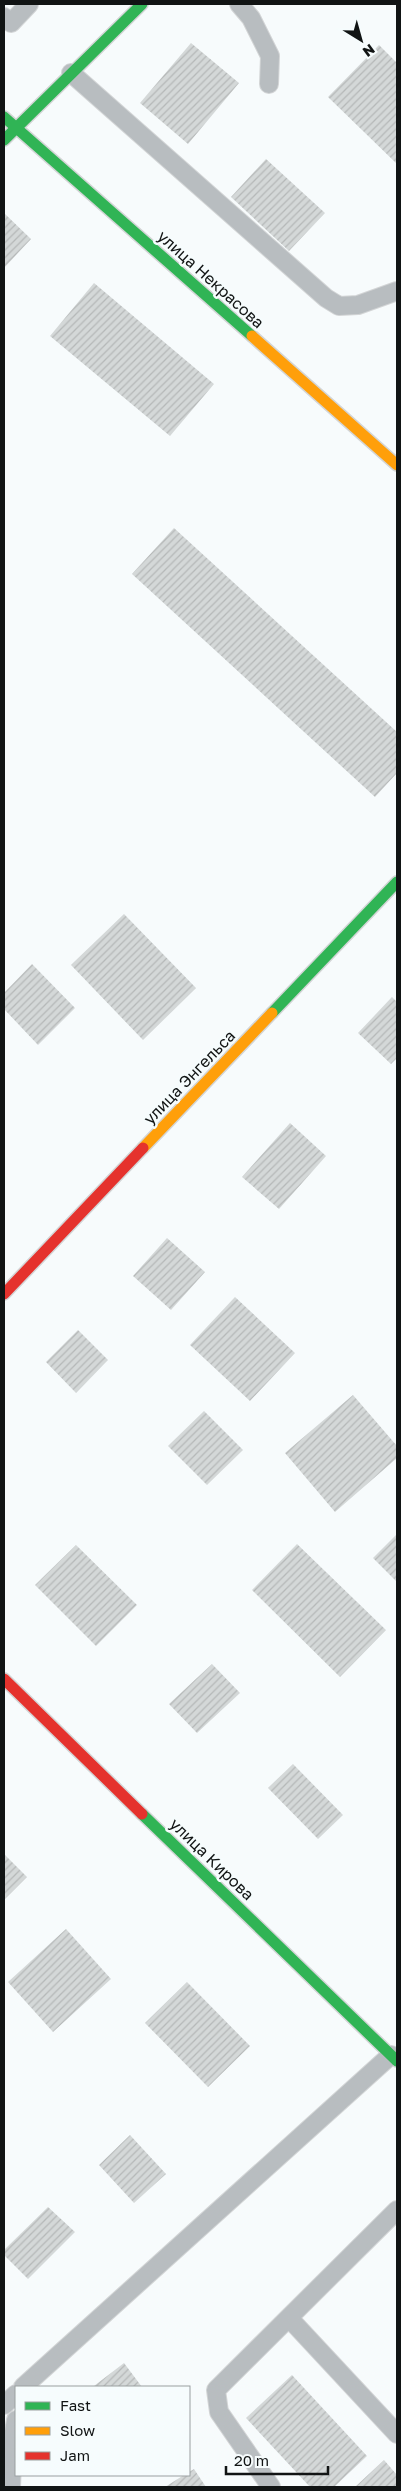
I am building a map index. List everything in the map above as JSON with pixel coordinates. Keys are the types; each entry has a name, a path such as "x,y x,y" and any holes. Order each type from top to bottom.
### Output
{"main road":[{"path":"4,140 142,4"},
{"name":"улица Некрасова","path":"4,117 397,466"},
{"name":"улица Энгельса","path":"4,1294 397,882"},
{"name":"улица Кирова","path":"4,1680 394,2058"}],"lane":[{"path":"4,17 11,23 29,4"},
{"path":"239,4 251,18 270,56 269,84"},
{"path":"71,73 326,298 339,306 358,305 397,291"},
{"path":"24,2386 394,2058"},
{"path":"271,2487 219,2412 216,2390 397,2210"},
{"path":"289,2318 397,2434"},
{"path":"4,2405 15,2395"},
{"path":"11,2487 15,2426"}],"building":[{"path":"191,43 239,83 188,144 140,103"},
{"path":"379,45 397,63 397,164 328,97"},
{"path":"266,159 325,213 289,251 231,197"},
{"path":"4,213 31,239 4,268"},
{"path":"94,283 214,384 170,436 50,336"},
{"path":"174,528 397,732 397,773 375,797 132,574"},
{"path":"124,914 196,988 143,1040 71,965"},
{"path":"32,964 75,1008 38,1045 4,1009 4,993"},
{"path":"392,997 397,1002 397,1058 391,1064 358,1033"},
{"path":"290,1123 326,1156 279,1209 242,1177"},
{"path":"167,1238 205,1272 171,1310 133,1276"},
{"path":"235,1297 295,1353 250,1401 190,1345"},
{"path":"78,1330 108,1360 76,1393 46,1362"},
{"path":"353,1395 397,1446 397,1458 335,1512 285,1453"},
{"path":"204,1411 243,1450 207,1485 168,1446"},
{"path":"397,1534 397,1582 373,1558"},
{"path":"297,1544 386,1630 340,1677 252,1590"},
{"path":"76,1545 137,1605 96,1646 35,1585"},
{"path":"212,1664 240,1693 197,1733 169,1704"},
{"path":"293,1764 343,1815 318,1839 268,1788"},
{"path":"4,1854 27,1877 4,1900"},
{"path":"66,1929 111,1979 53,2032 8,1982"},
{"path":"187,1982 250,2046 208,2087 145,2023"},
{"path":"130,2135 166,2174 134,2203 99,2165"},
{"path":"48,2207 75,2232 28,2279 4,2255 4,2250"},
{"path":"124,2363 141,2386 94,2386"},
{"path":"292,2375 367,2456 334,2487 310,2487 246,2418"},
{"path":"384,2460 397,2475 397,2487 355,2487"},
{"path":"194,2469 206,2487 165,2487 182,2476 190,2476 190,2471"}],"traffic: fast":[{"path":"4,140 142,4"},
{"path":"4,117 252,336"},
{"path":"272,1013 397,882"},
{"path":"142,1814 397,2061"}],"traffic: slow":[{"path":"252,336 397,465"},
{"path":"143,1148 272,1013"}],"traffic: jam":[{"path":"4,1294 143,1148"},
{"path":"4,1679 142,1814"}]}
